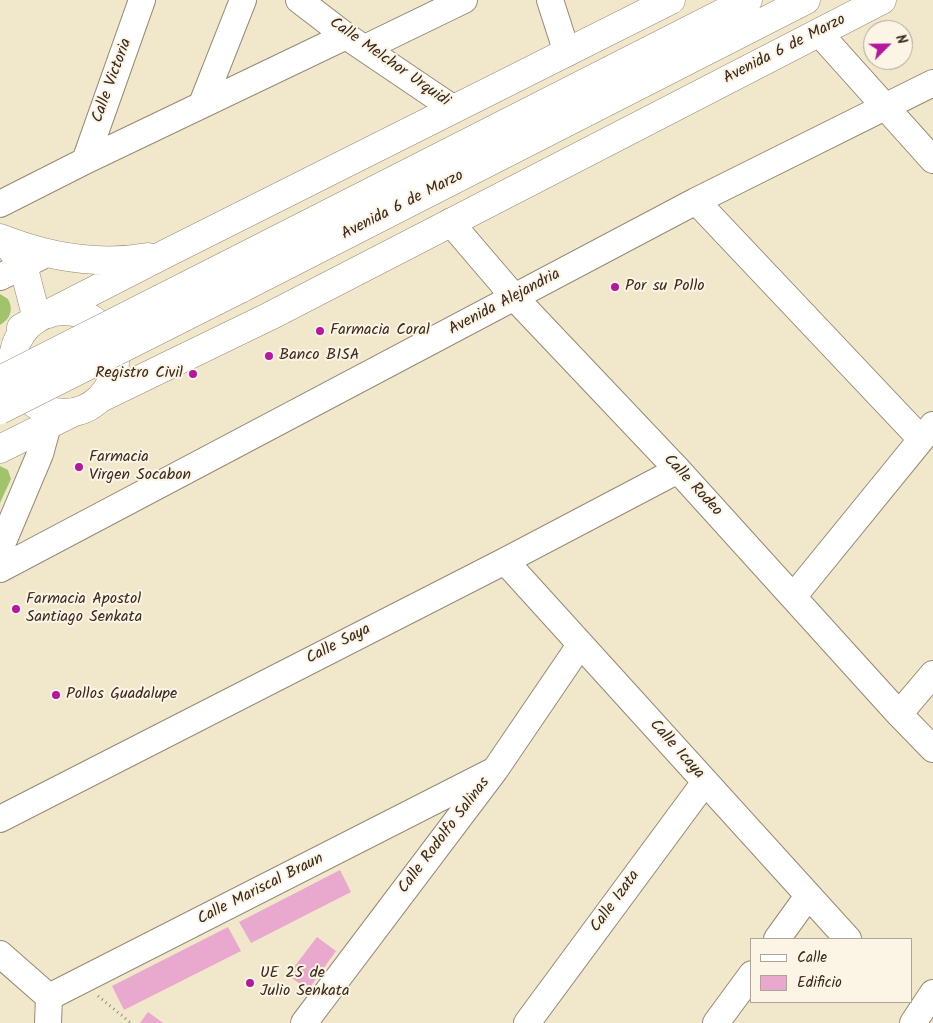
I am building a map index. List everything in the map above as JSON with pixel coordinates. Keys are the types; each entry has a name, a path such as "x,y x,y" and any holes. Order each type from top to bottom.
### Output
{"main road":[{"path":"0,338 671,0"},
{"name":"Avenida 6 de Marzo","path":"0,380 748,0"},
{"name":"Avenida 6 de Marzo","path":"0,410 806,0"},
{"name":"Avenida 6 de Marzo","path":"99,399 270,316 882,0"},
{"path":"2,239 23,266 42,317"},
{"path":"23,266 94,260 122,260 169,252"},
{"path":"0,449 55,416 99,399 110,385 116,362 109,338 93,320 71,312 59,312 42,317 24,331 16,346 14,359 14,373 18,385 35,405 55,416"}],"street":[{"name":"Calle Victoria","path":"84,162 142,0"},
{"path":"202,104 243,0"},
{"name":"Calle Melchor Urquidi","path":"299,0 356,42 454,109"},
{"path":"0,204 202,104 464,0"},
{"path":"550,0 567,53"},
{"path":"819,33 933,160"},
{"name":"Avenida Alejandria","path":"0,569 696,201 933,83"},
{"path":"696,201 927,432 794,597"},
{"name":"Calle Rodeo","path":"450,222 515,298 678,470 933,749"},
{"path":"0,549 55,416"},
{"name":"Calle Saya","path":"0,819 505,561 678,470"},
{"name":"Calle Icaya","path":"505,561 847,938"},
{"name":"Calle Rodolfo Salinas","path":"304,1023 495,770 580,645"},
{"path":"899,714 933,674"},
{"name":"Calle Mariscal Braun","path":"49,997 495,770"},
{"name":"Calle Izata","path":"527,1023 705,782"},
{"path":"778,938 808,896"},
{"path":"0,954 49,997 48,1023"},
{"path":"716,1023 750,977"},
{"path":"912,1014 933,993"}],"path":[{"path":"97,996 131,1023"}],"green space":[{"path":"0,294 8,299 11,310 9,317 0,325"},
{"path":"0,466 8,470 11,479 0,503"}],"building":[{"path":"340,870 351,892 251,943 239,922"},
{"path":"228,927 241,951 124,1010 112,986"},
{"path":"317,937 336,951 308,990 288,975"},
{"path":"148,1012 163,1023 140,1023"}],"place":[{"name":"Por su Pollo","path":"615,287"},
{"name":"Farmacia Coral","path":"320,331"},
{"name":"Banco BISA","path":"269,356"},
{"name":"Registro Civil","path":"193,374"},
{"name":"Farmacia Virgen Socabon","path":"79,467"},
{"name":"Farmacia Apostol Santiago Senkata","path":"16,609"},
{"name":"Pollos Guadalupe","path":"56,695"},
{"name":"UE 25 de Julio Senkata","path":"250,983"}]}
